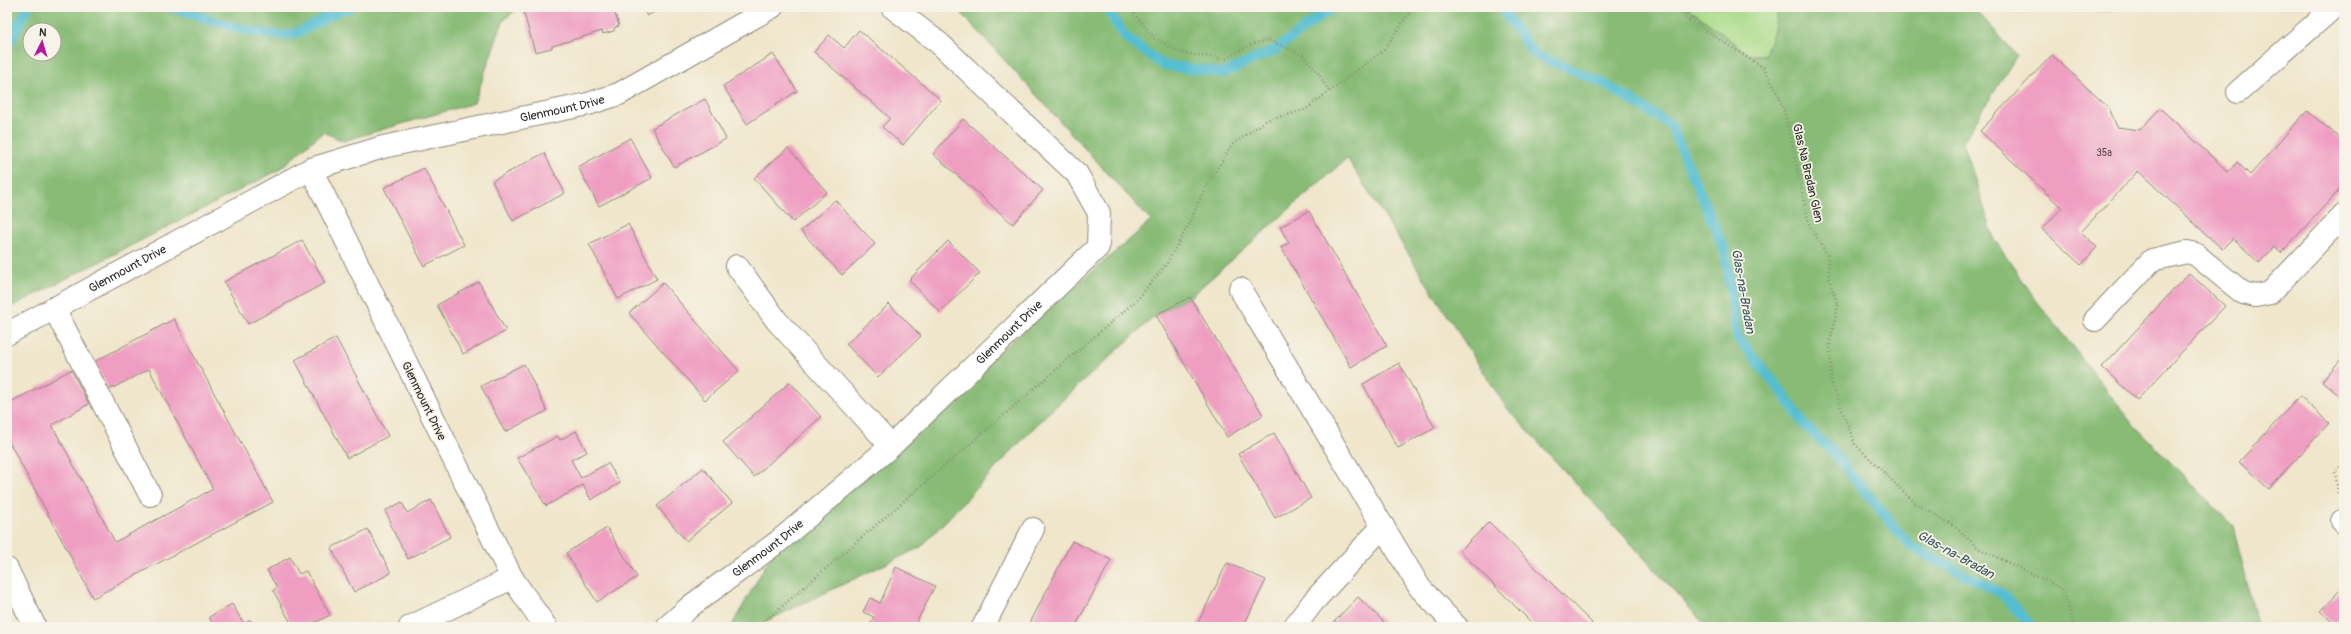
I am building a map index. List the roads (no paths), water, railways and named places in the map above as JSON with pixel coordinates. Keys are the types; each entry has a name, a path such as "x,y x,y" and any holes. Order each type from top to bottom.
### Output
{"street":[{"name":"Glenmount Drive","path":"7,334 311,169 383,147 588,104 619,94 772,7"},
{"name":"Glenmount Drive","path":"667,627 692,605 779,541 891,446 1098,247 1099,213 1077,174 940,44 892,7"},
{"path":"2238,92 2334,7"},
{"name":"Glenmount Drive","path":"311,169 512,578 546,627"},
{"path":"2095,320 2152,260 2187,252 2195,254 2243,293 2256,296 2270,294 2344,215"},
{"path":"737,266 777,321 891,446"},
{"path":"1240,289 1420,588 1457,627"},
{"path":"54,308 150,495"},
{"path":"1294,627 1314,602 1383,526"},
{"path":"983,627 1033,529"},
{"path":"7,569 35,627"},
{"path":"410,627 512,578"}],"waterway":[{"name":"Glas-na-Bradan","path":"7,48 28,7"},
{"name":"Glas-na-Bradan","path":"169,7 234,27 269,34 284,35 296,33 336,12 351,7"},
{"name":"Glas-na-Bradan","path":"1106,7 1125,37 1163,65 1224,73 1275,50 1333,7"},
{"name":"Glas-na-Bradan","path":"1500,7 1534,54 1603,83 1671,125 1725,251 1737,337 1782,392 1805,426 1833,452 1910,546 2004,595 2033,627"}]}
